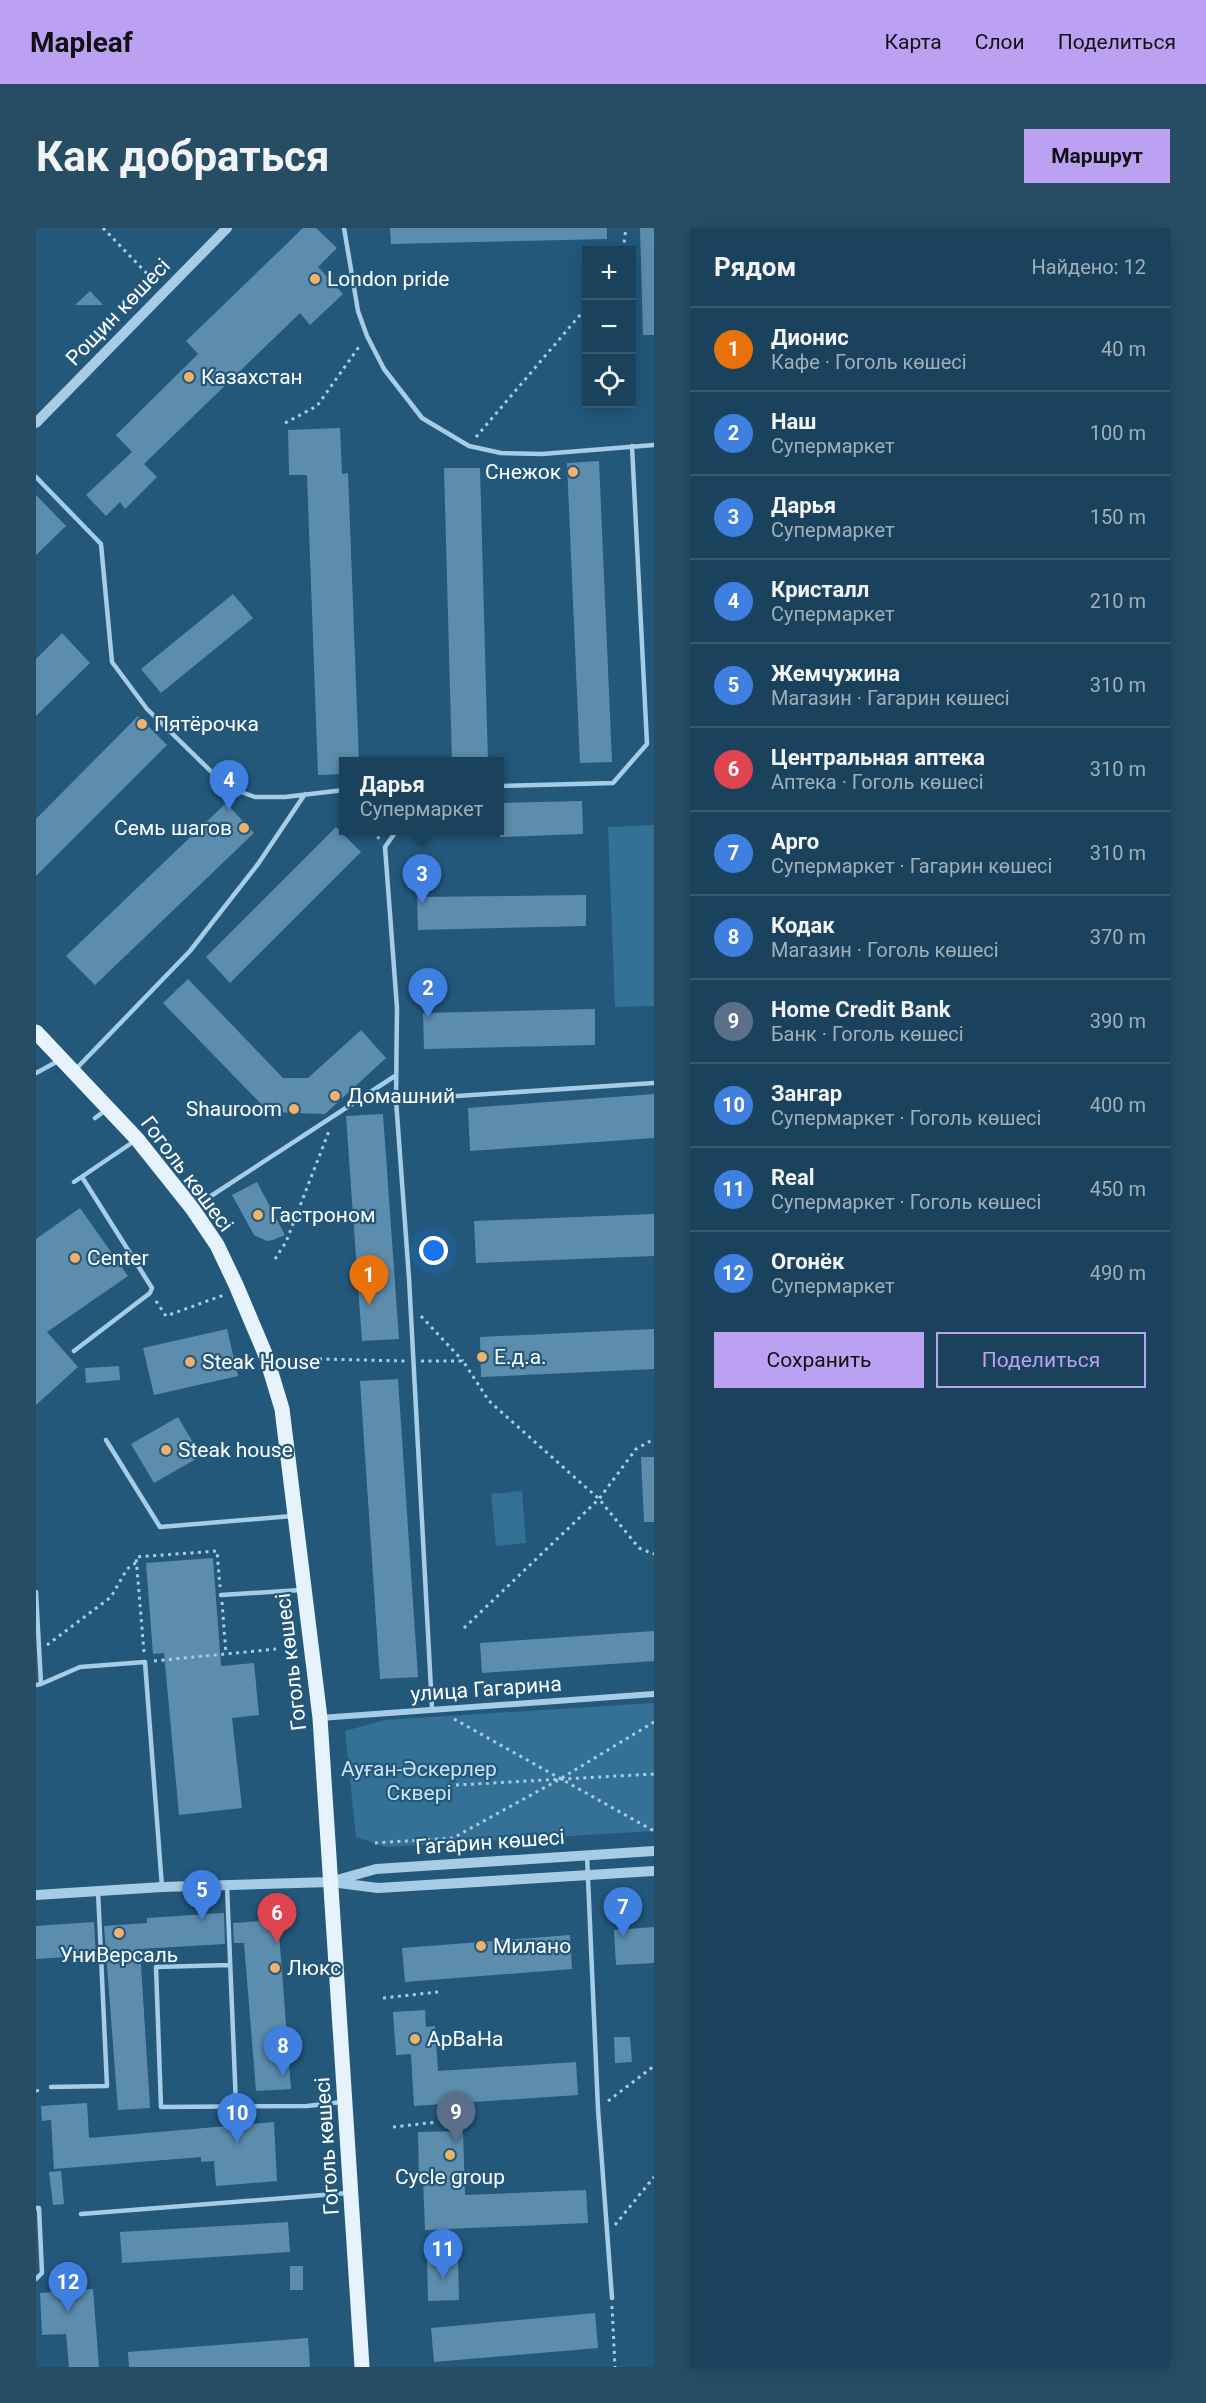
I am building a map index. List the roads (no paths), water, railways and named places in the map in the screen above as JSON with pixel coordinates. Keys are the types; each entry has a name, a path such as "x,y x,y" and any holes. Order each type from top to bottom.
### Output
{"main road":[{"name":"Гоголь көшесі","path":"36,1032 137,1139 192,1208 217,1245 236,1285 275,1382 282,1409 320,1718 362,2367"}],"street":[{"name":"Рощин көшесі","path":"36,423 226,228"},
{"name":"улица Гагарина","path":"320,1718 432,1708 654,1694"},
{"name":"Гагарин көшесі","path":"331,1882 376,1869 654,1851"},
{"name":"Гагарин көшесі","path":"36,1895 162,1887 331,1882 378,1888 654,1871"}],"lane":[{"path":"344,228 352,263 357,311 367,336 384,369 422,417 469,446 501,453 542,454 654,445"},
{"path":"504,786 613,783 647,744 632,446"},
{"path":"36,477 101,544 112,662 147,709 227,787 255,797 339,791"},
{"path":"647,744 654,744"},
{"path":"74,1071 190,951 258,864 305,794"},
{"path":"393,835 385,848 397,1008 396,1100 411,1305 432,1708"},
{"path":"36,1073 63,1059"},
{"path":"192,1208 395,1076"},
{"path":"396,1100 654,1083"},
{"path":"95,1118 108,1108"},
{"path":"74,1182 137,1139"},
{"path":"74,1351 150,1293 151,1284 82,1177"},
{"path":"106,1440 160,1527 295,1516"},
{"path":"221,1595 304,1589"},
{"path":"36,1592 39,1684 80,1667 145,1662 162,1887"},
{"path":"587,1855 598,2109 612,2298"},
{"path":"227,1885 236,2105"},
{"path":"51,2087 107,2086 98,1892"},
{"path":"229,1965 156,1967 161,2107 307,2106 345,2102"},
{"path":"81,2214 351,2193"},
{"path":"36,2208 39,2208 42,2273 36,2279"}],"place":[{"name":"London pride","path":"315,279"},
{"name":"Казахстан","path":"189,377"},
{"name":"Снежок","path":"573,472"},
{"name":"Пятёрочка","path":"142,724"},
{"name":"Кристалл","path":"229,810"},
{"name":"Семь шагов","path":"244,828"},
{"name":"Дарья","path":"422,904"},
{"name":"Наш","path":"428,1018"},
{"name":"Домашний","path":"335,1096"},
{"name":"Shauroom","path":"294,1109"},
{"name":"Гастроном","path":"258,1215"},
{"name":"Center","path":"75,1258"},
{"name":"Дионис","path":"369,1305"},
{"name":"Е.д.а.","path":"482,1357"},
{"name":"Steak House","path":"190,1362"},
{"name":"Steak house","path":"166,1450"},
{"name":"Жемчужина","path":"202,1920"},
{"name":"УниВерсаль","path":"119,1933"},
{"name":"Арго","path":"623,1937"},
{"name":"Центральная аптека","path":"277,1943"},
{"name":"Милано","path":"481,1946"},
{"name":"Люкс","path":"275,1968"},
{"name":"АрВаНа","path":"415,2039"},
{"name":"Кодак","path":"283,2076"},
{"name":"Home Credit Bank","path":"456,2142"},
{"name":"Зангар","path":"237,2143"},
{"name":"Cycle group","path":"450,2155"},
{"name":"Real","path":"443,2279"},
{"name":"Огонёк","path":"68,2312"}],"park label":[{"name":"Ауған-Әскерлер Сквері","path":"419,1781"}]}
